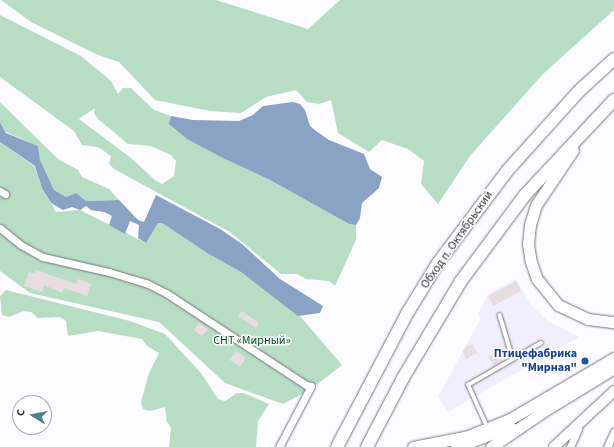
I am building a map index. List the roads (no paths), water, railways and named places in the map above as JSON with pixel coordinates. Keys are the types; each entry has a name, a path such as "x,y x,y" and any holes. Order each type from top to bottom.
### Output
{"highway":[{"name":"Обход п. Октябрьский","path":"337,446 378,366 408,312 438,263 507,171 579,91 614,59"},
{"path":"368,444 403,378 460,281 525,195 595,118 614,100"}],"main road":[{"path":"595,118 536,205 530,225 528,244 537,279 558,305 588,319 614,322"},
{"path":"413,447 468,436 510,418 614,358"},
{"path":"491,447 547,409 614,368"},
{"path":"554,447 614,391"},
{"path":"456,447 494,434 547,409"}],"street":[{"path":"0,228 21,245 43,257 110,272 146,283 166,293 306,385 311,386 279,447"},
{"path":"570,447 574,434 588,416"},
{"path":"607,447 614,432"}],"lane":[{"path":"500,315 513,359"},
{"path":"487,428 468,385 541,343"}],"water":[{"path":"293,102 300,104 305,110 310,126 329,140 364,154 370,169 382,177 379,188 362,203 360,218 356,225 349,224 270,180 187,139 169,124 171,116 193,120 239,121 253,115 263,106"},
{"path":"0,122 6,133 38,146 40,160 54,190 66,197 76,193 86,201 119,200 138,220 144,222 156,195 220,229 242,244 280,279 323,306 320,313 298,316 241,272 207,253 162,223 158,223 146,243 138,238 139,225 130,221 125,234 109,225 112,216 104,212 91,210 86,206 80,210 72,207 63,210 51,203 42,188 35,166 0,142"}],"place":[{"name":"Птицефабрика \"Мирная\"","path":"585,361"}],"park label":[{"name":"СНТ «Мирный»","path":"252,341"}]}
